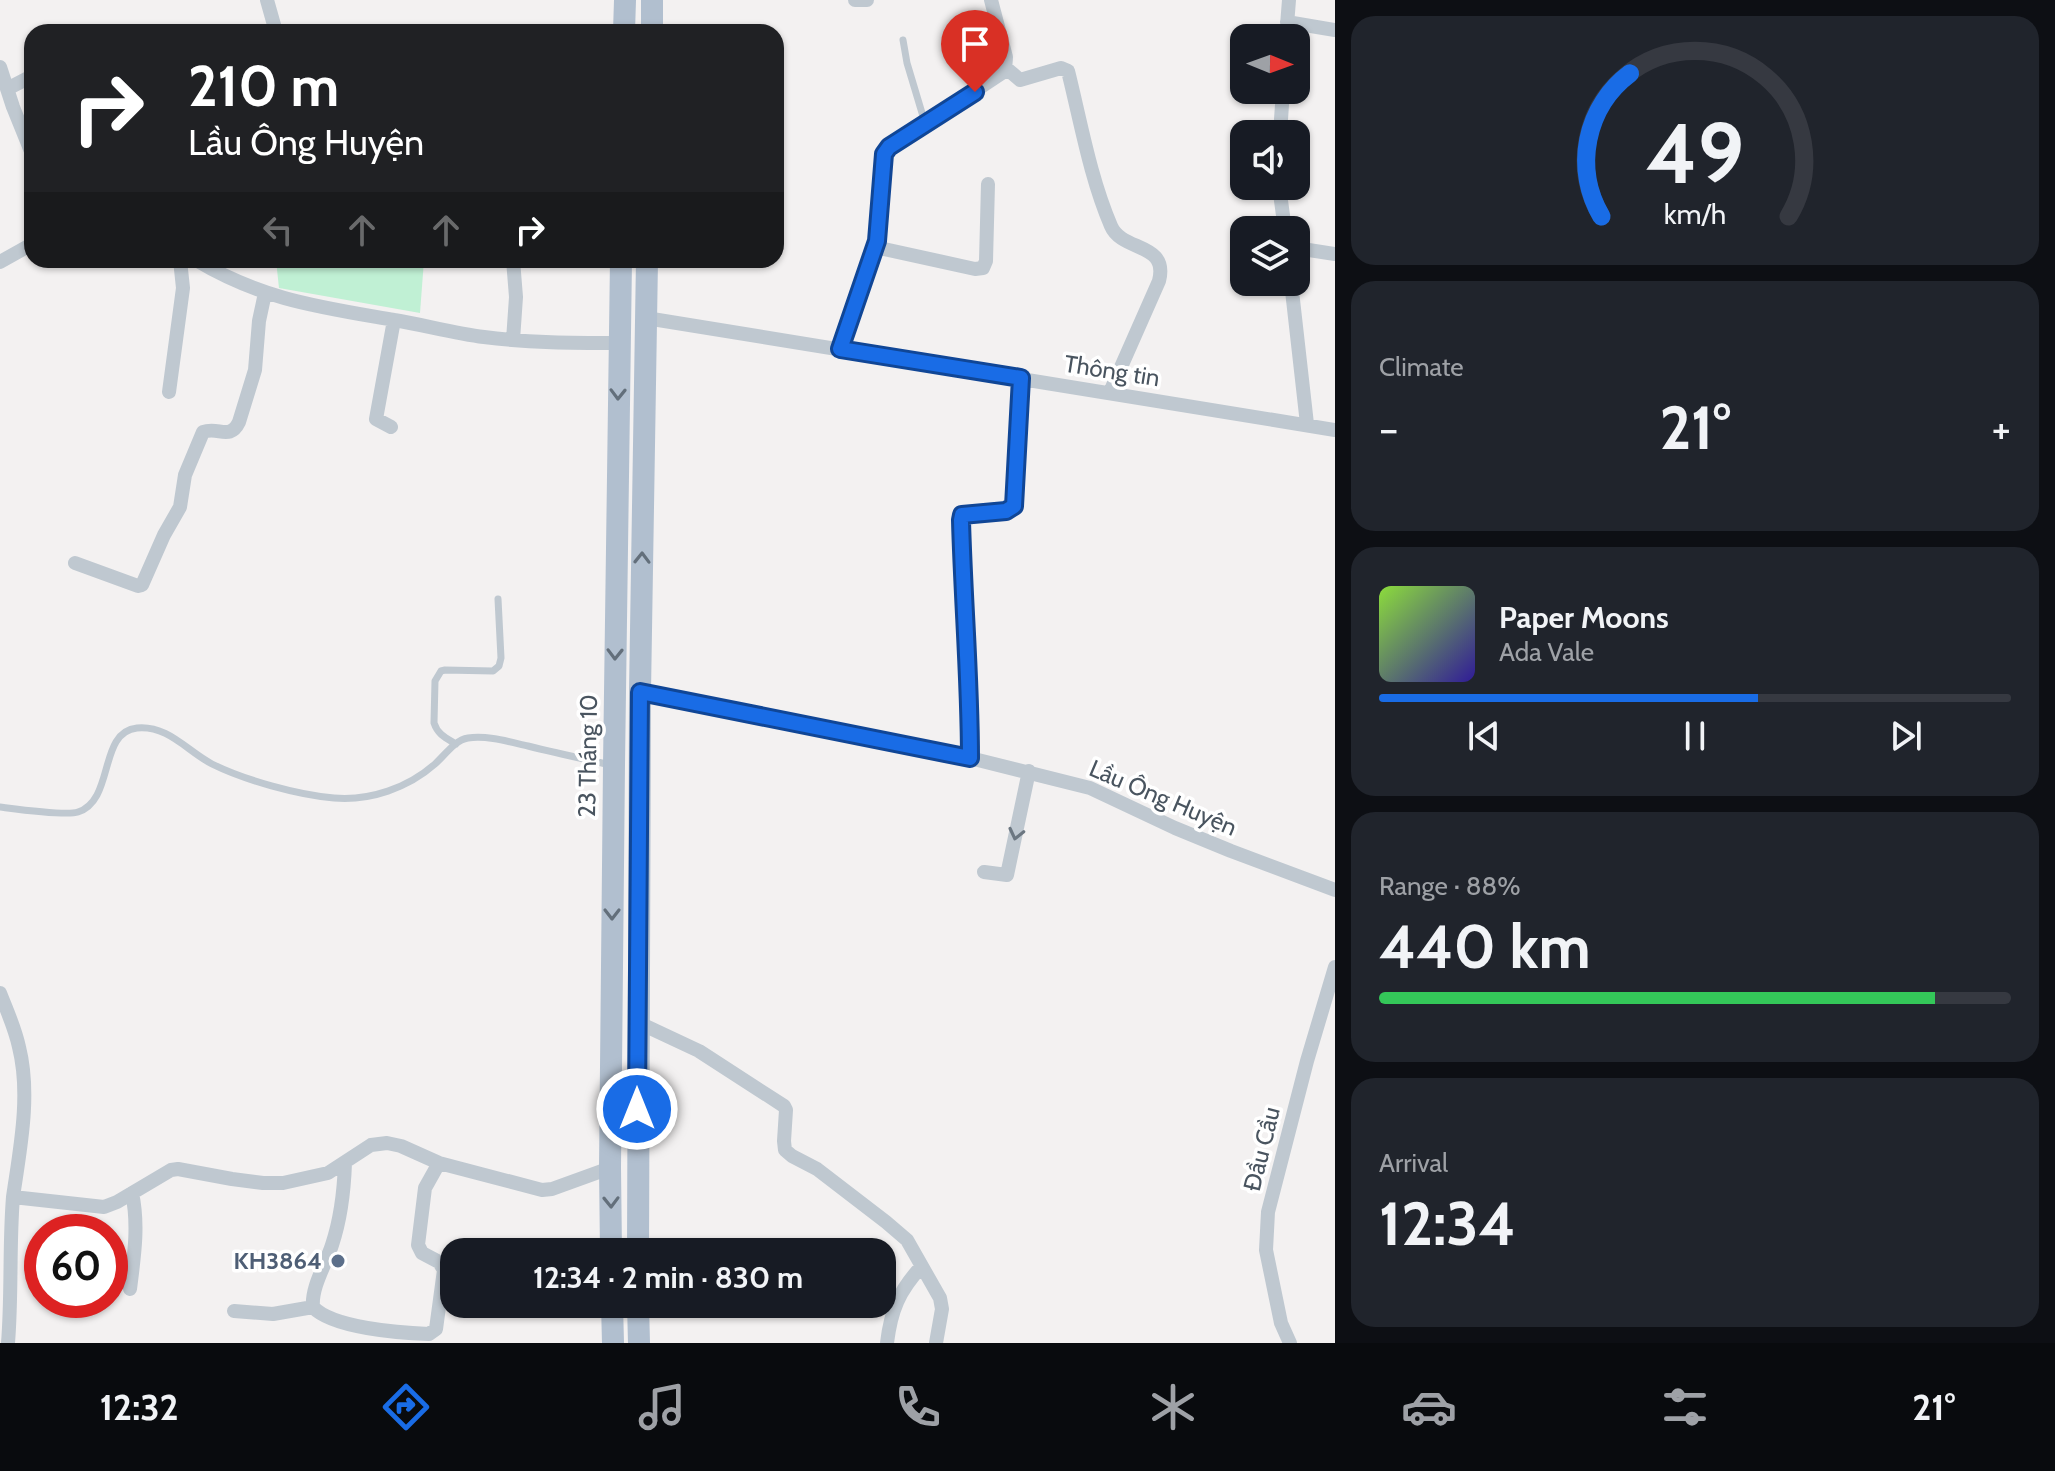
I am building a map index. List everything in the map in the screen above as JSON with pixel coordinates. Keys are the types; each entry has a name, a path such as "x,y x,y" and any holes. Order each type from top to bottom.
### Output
{"main road":[{"path":"624,24 625,0"},
{"path":"652,0 652,24"},
{"name":"23 Tháng 10","path":"611,1238 621,268"},
{"path":"638,1238 640,692 647,268"},
{"path":"610,1168 637,1168"},
{"path":"612,1318 613,1343"},
{"path":"638,1318 639,1343"}],"street":[{"path":"267,0 274,24"},
{"path":"855,0 867,0"},
{"path":"840,349 880,225 884,154 889,147 1000,76 1006,68 991,0"},
{"path":"1289,0 1287,22 1335,30"},
{"path":"0,67 7,89 6,110 24,140"},
{"path":"1006,68 1017,79 1023,80 1061,68 1068,71 1092,169 1111,228 1123,240 1151,252 1160,267 1159,281 1110,392"},
{"path":"7,89 24,80"},
{"path":"875,247 975,269 983,268 986,261 988,184"},
{"path":"0,262 24,248"},
{"path":"1310,250 1335,254"},
{"path":"169,392 183,288 181,268"},
{"path":"210,268 265,293 308,305 469,335 561,343 619,343"},
{"path":"513,340 516,297 514,268"},
{"path":"75,563 142,585 180,507 185,475 203,432 228,433 239,422 255,370 265,293"},
{"path":"1293,296 1307,424"},
{"name":"Thông tin","path":"646,318 1335,430"},
{"path":"391,427 376,419 394,320"},
{"path":"970,758 961,520 962,515 1006,511 1014,506 1021,378"},
{"name":"Lầu Ông Huyện","path":"640,692 1029,771 1104,793 1189,834 1335,890"},
{"path":"984,872 1007,875 1029,771"},
{"name":"Đầu Cầu","path":"1290,1343 1281,1323 1266,1250 1268,1212 1335,967"},
{"path":"0,993 19,1047 23,1070 23,1120 10,1232 8,1343"},
{"path":"637,1022 699,1051 781,1103 786,1110 785,1150 817,1169 907,1240 942,1306 936,1343"},
{"path":"13,1197 104,1207 178,1169 274,1183 318,1177 364,1149 380,1143 401,1146 439,1163 542,1190 610,1168"},
{"path":"345,1163 342,1208 313,1297 313,1307 319,1313 352,1325 429,1334 436,1329 444,1270 439,1262 422,1253 418,1245 425,1188 439,1163"},
{"path":"130,1289 136,1211 132,1193"},
{"path":"887,1343 898,1299 921,1267"},
{"path":"234,1311 273,1314 313,1307"}],"lane":[{"path":"903,40 925,125"},
{"path":"456,744 441,735 434,723 435,681 438,674 445,670 493,671 499,666 498,599"},
{"path":"0,807 75,814 88,808 98,794 119,737 129,729 140,727 169,735 203,759 235,774 298,792 337,798 371,796 403,785 432,768 466,738 507,742 614,765"}],"green space":[{"path":"277,268 423,268 420,313 279,288"}],"place":[{"name":"KH3864","path":"338,1261"}],"route":[{"path":"637,1109 640,692 970,758 961,520 962,515 1006,511 1014,506 1021,378 840,349 877,241 884,154 901,138 975,92"}]}
